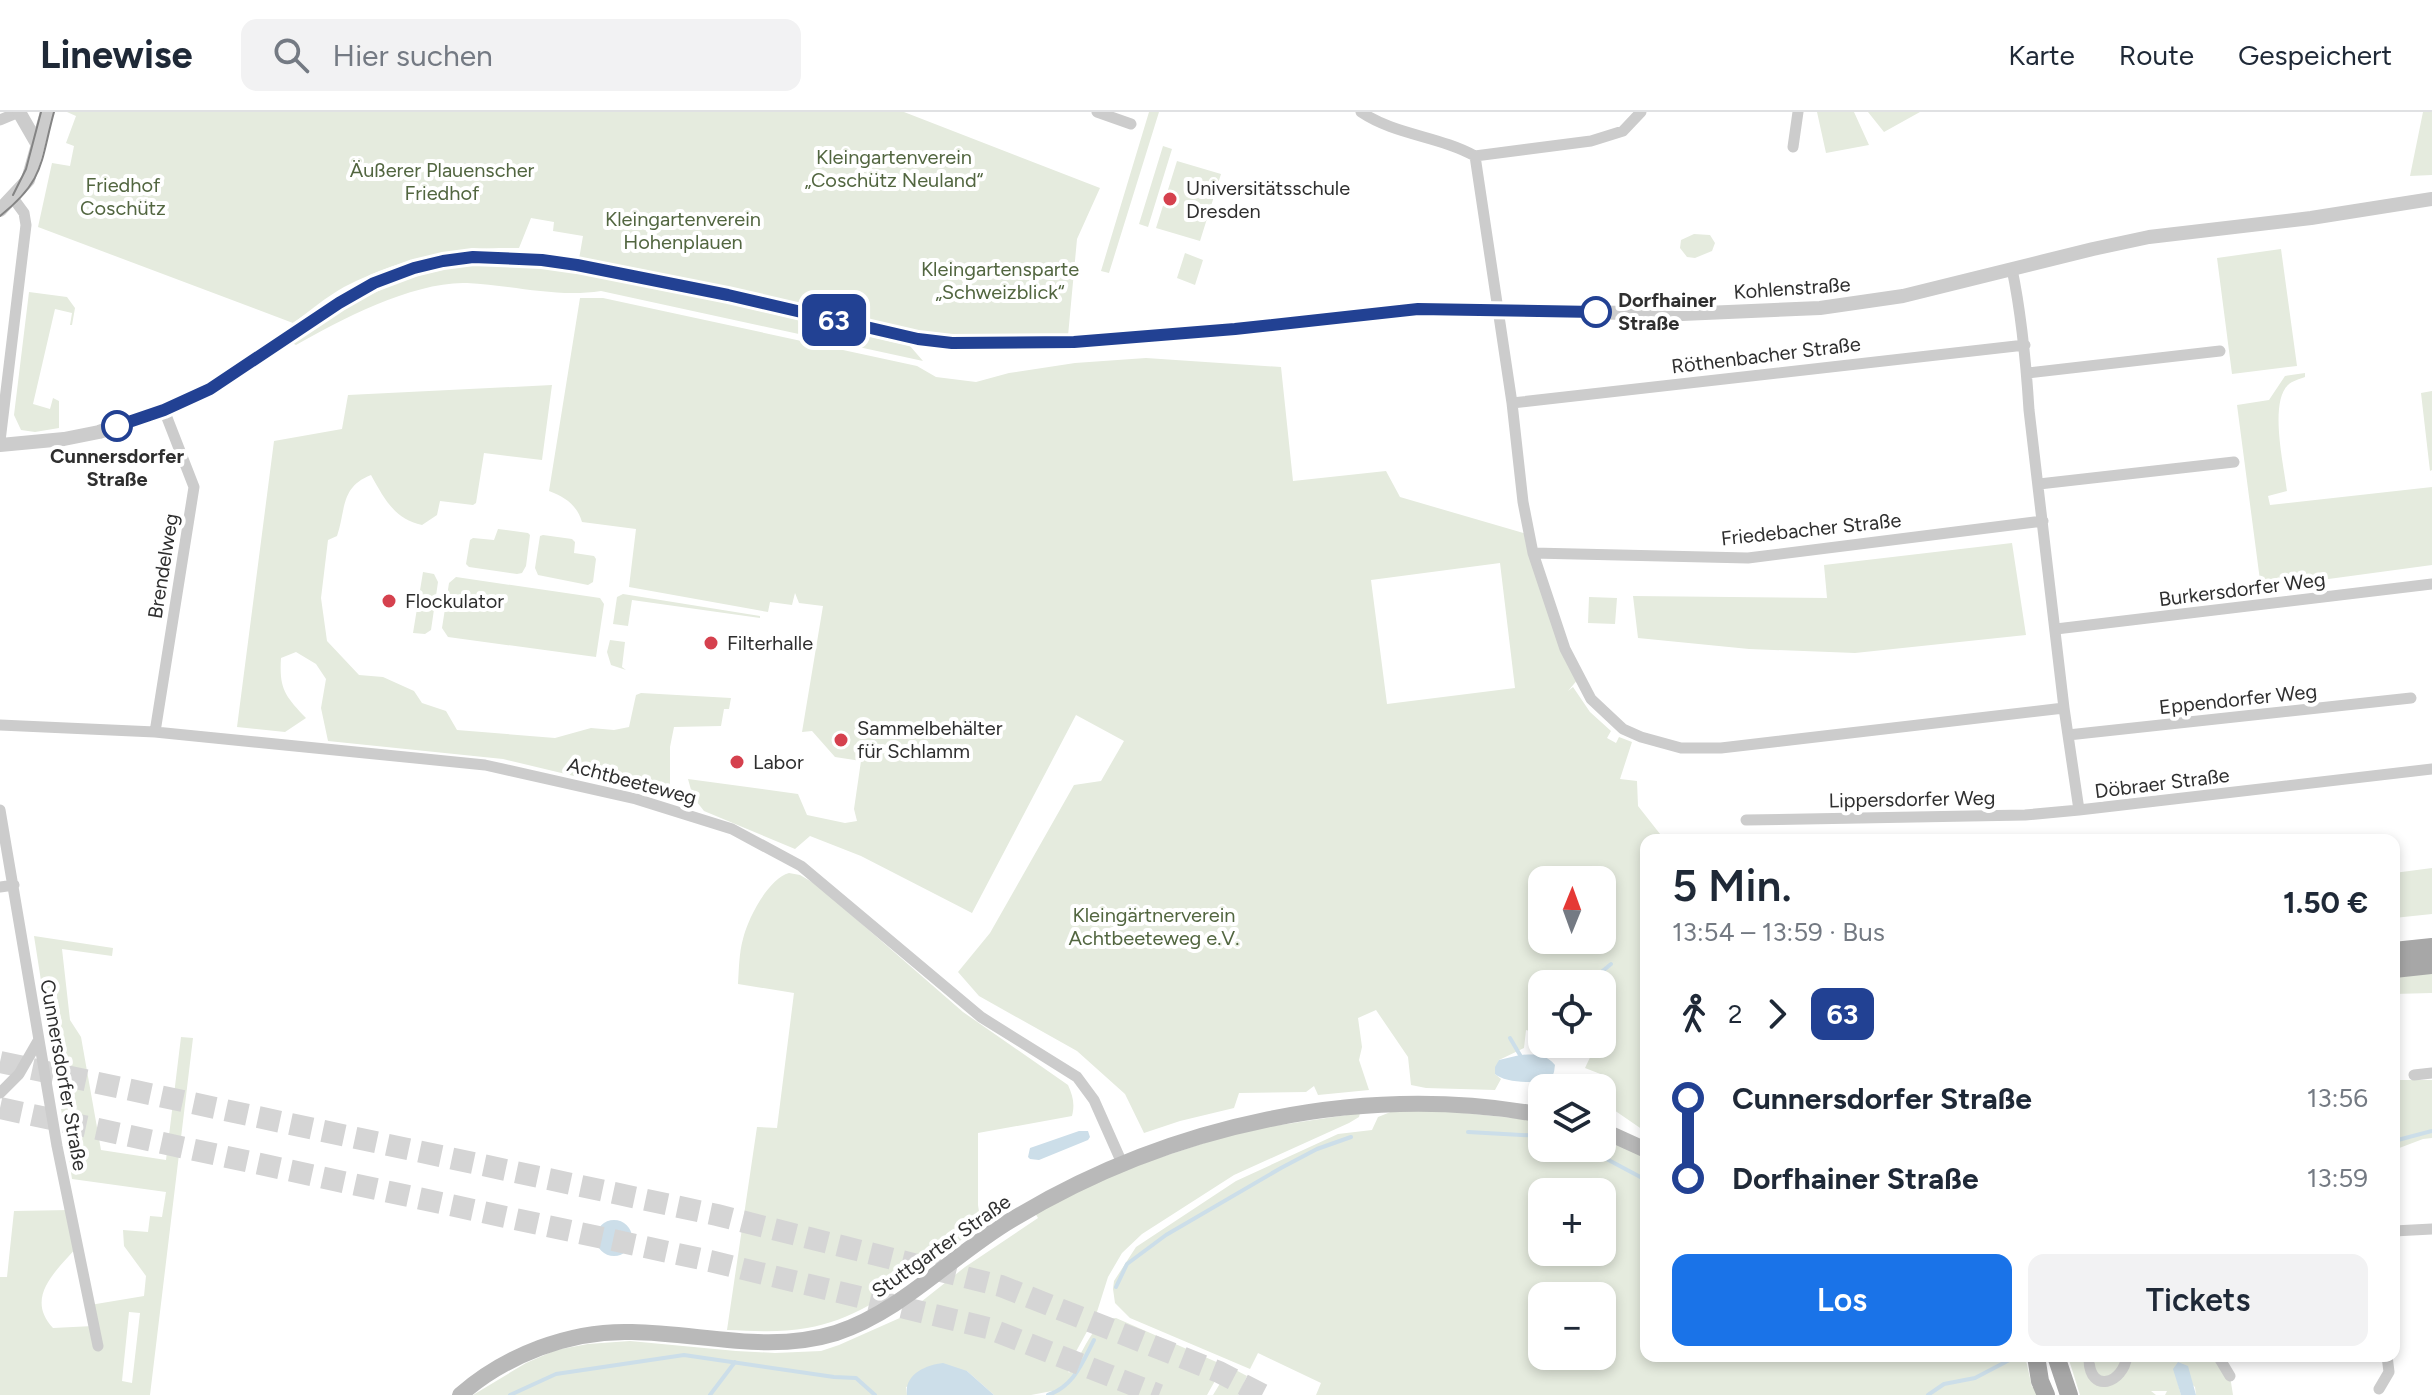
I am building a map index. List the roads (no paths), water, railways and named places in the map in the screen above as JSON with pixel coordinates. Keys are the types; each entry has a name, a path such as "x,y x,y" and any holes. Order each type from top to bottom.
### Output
{"main road":[{"path":"2400,950 2432,947"},
{"path":"2400,968 2432,965"},
{"name":"Stuttgarter Straße","path":"460,1395 519,1356 583,1336 631,1332 760,1344 837,1332 869,1319 898,1302 980,1239 1080,1182 1179,1142 1235,1127 1317,1111 1429,1104 1528,1113"},
{"path":"1616,1136 1640,1147"},
{"path":"2037,1362 2043,1388"},
{"path":"2058,1364 2069,1395"}],"street":[{"path":"0,120 19,112 38,145"},
{"path":"0,210 28,180 47,112"},
{"path":"1097,112 1131,124"},
{"path":"1361,112 1378,122 1458,147 1475,156 1591,141 1623,131 1641,112"},
{"path":"1793,147 1798,112"},
{"path":"1475,156 1512,403 1523,502 1533,553 1565,649 1591,699 1614,723 1641,737 1681,748 1721,748 2064,708"},
{"path":"0,443 26,225 24,213 13,198"},
{"name":"Kohlenstraße","path":"0,443 34,443 76,437 164,410 210,389 374,283 414,268 473,257 577,265 728,295 918,339 952,343 1074,342 1235,329 1383,311 1497,309 1682,314 1792,310 1877,301 2149,237 2311,218 2432,199"},
{"name":"Döbraer Straße","path":"2012,269 2025,345 2029,410 2079,810 2432,769"},
{"name":"Röthenbacher Straße","path":"1512,403 1771,371 2025,345"},
{"path":"2028,373 2220,351"},
{"name":"Brendelweg","path":"155,732 194,487 164,410"},
{"path":"2039,484 2234,462"},
{"name":"Friedebacher Straße","path":"1533,553 1748,558 2043,521"},
{"name":"Burkersdorfer Weg","path":"2056,629 2432,584"},
{"name":"Eppendorfer Weg","path":"2068,735 2411,698"},
{"name":"Achtbeeteweg","path":"0,725 155,732 485,765 636,799 732,829 801,866 981,1017 1077,1077 1094,1100 1122,1163"},
{"name":"Cunnersdorfer Straße","path":"0,810 38,1041 98,1346"},
{"name":"Lippersdorfer Weg","path":"1746,820 2025,815 2079,810"},
{"path":"0,887 14,885"},
{"path":"0,1093 19,1074 38,1041"},
{"path":"2414,1075 2432,1073"},
{"path":"2400,1231 2432,1229"},
{"path":"2089,1362 2089,1370 2095,1379 2105,1383 2116,1379 2126,1362"},
{"path":"2222,1362 2230,1376"},
{"path":"2379,1389 2389,1372 2388,1362"}],"water":[{"path":"1528,1055 1528,1058 1547,1058 1555,1065 1553,1074 1528,1074 1528,1082 1514,1081 1495,1074 1499,1060"},
{"path":"1079,1131 1088,1131 1088,1140 1039,1160 1028,1157 1030,1148"},
{"path":"614,1220 627,1225 632,1238 627,1251 614,1256 601,1251 596,1238 601,1225"},
{"path":"2178,1362 2188,1366 2196,1395 2181,1395 2173,1369"},
{"path":"943,1363 967,1371 994,1395 907,1395 909,1382 917,1372"}],"waterway":[{"path":"1604,970 1611,964"},
{"path":"1510,1038 1520,1055"},
{"path":"2400,1139 2432,1131"},
{"path":"1468,1132 1528,1135"},
{"path":"1116,1287 1127,1264 1166,1235 1281,1168 1317,1149 1351,1137"},
{"path":"1612,1162 1640,1177"},
{"path":"1048,1395 1071,1380 1094,1340"},
{"path":"510,1395 556,1374 684,1355 856,1378 875,1395"},
{"path":"710,1395 735,1362"},
{"path":"1928,1395 1944,1384 1975,1378 2006,1362"}],"tunnel":[{"path":"0,1062 717,1215 1001,1286 1219,1372 1263,1395"},
{"path":"0,1108 710,1261 988,1328 1159,1395"}],"tram line":[{"path":"13,195 26,169 41,112"},
{"path":"0,216 25,192 39,170 54,112"}],"place":[{"name":"Universitätsschule Dresden","path":"1170,199"},
{"name":"Dorfhainer Straße","path":"1596,312"},
{"name":"Cunnersdorfer Straße","path":"117,426"},
{"name":"Flockulator","path":"389,601"},
{"name":"Filterhalle","path":"711,643"},
{"name":"Sammelbehälter für Schlamm","path":"841,740"},
{"name":"Labor","path":"737,762"}],"park label":[{"name":"Kleingartenverein „Coschütz Neuland“","path":"894,168"},
{"name":"Äußerer Plauenscher Friedhof","path":"442,182"},
{"name":"Friedhof Coschütz","path":"123,196"},
{"name":"Kleingartenverein Hohenplauen","path":"683,230"},
{"name":"Kleingartensparte „Schweizblick“","path":"1000,280"},
{"name":"Kleingärtnerverein Achtbeeteweg e.V.","path":"1154,926"}]}
